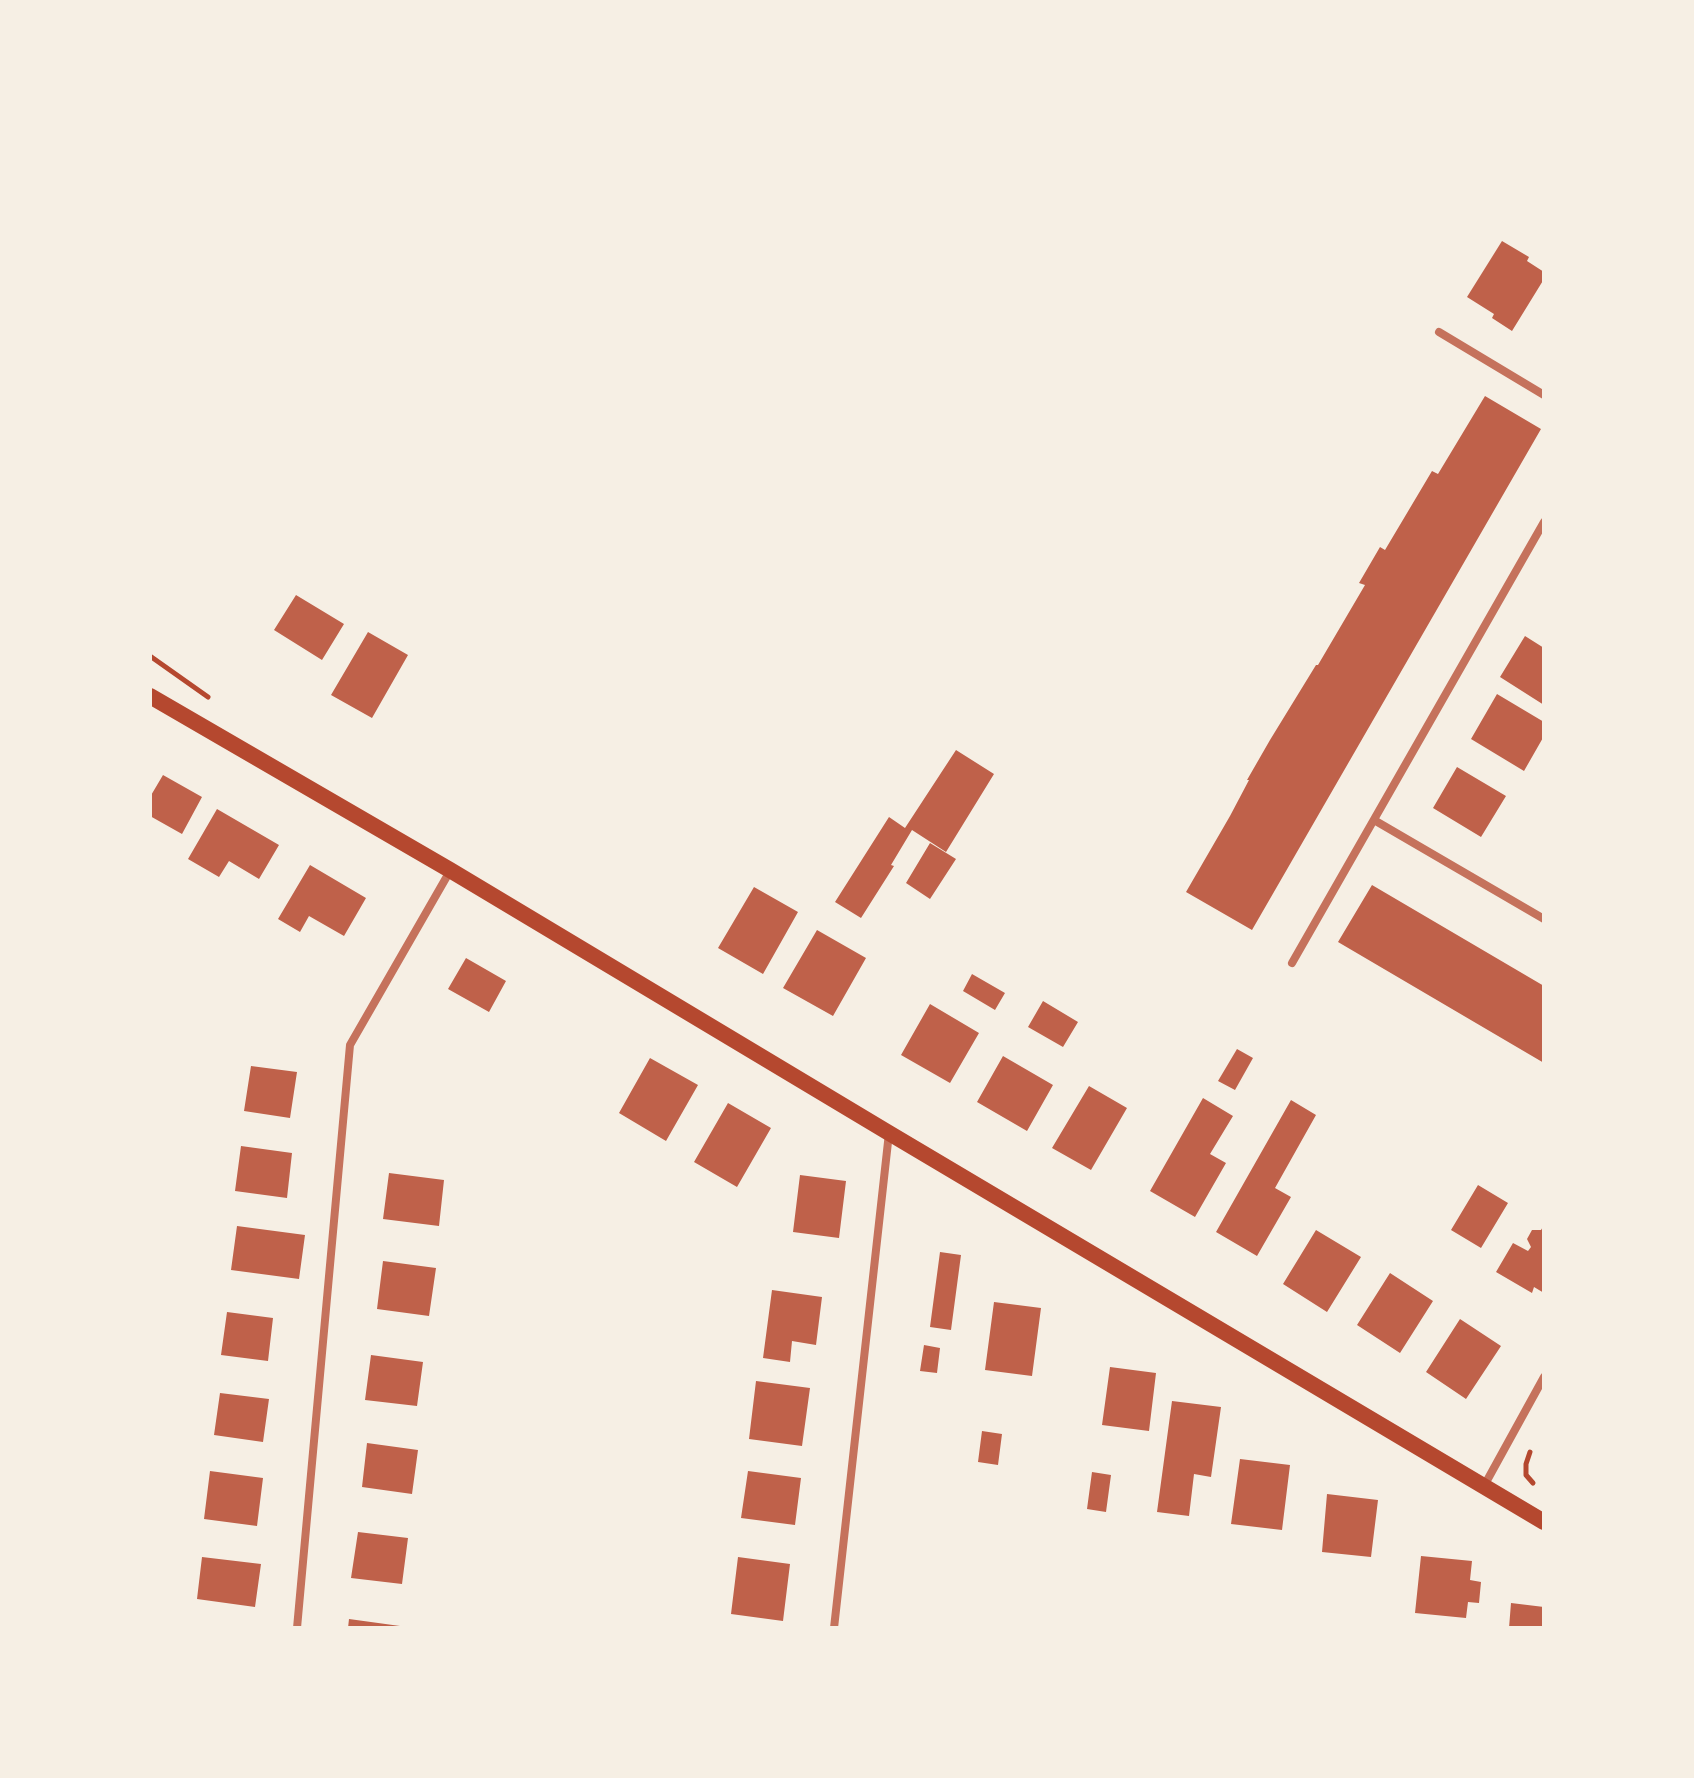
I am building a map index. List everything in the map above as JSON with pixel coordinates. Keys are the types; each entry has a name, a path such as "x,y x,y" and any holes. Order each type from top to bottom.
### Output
{"main road":[{"path":"150,696 450,870 1544,1522"}],"street":[{"path":"1439,332 1544,395"},
{"path":"1292,963 1544,522"},
{"path":"1374,820 1544,919"},
{"path":"297,1628 350,1045 450,870"},
{"path":"834,1628 889,1133"},
{"path":"1484,1486 1544,1377"}],"path":[{"path":"1536,1442 1526,1464 1526,1475 1537,1486"}],"building":[{"path":"1502,241 1529,257 1527,261 1544,272 1544,279 1512,331 1492,318 1494,314 1467,297"},
{"path":"1485,396 1541,429 1252,930 1186,892 1270,740 1365,585 1359,583 1380,547 1385,550 1432,471 1438,474"},
{"path":"296,595 344,624 322,660 274,630"},
{"path":"368,632 408,655 372,718 331,695"},
{"path":"1525,636 1544,648 1544,705 1500,677"},
{"path":"1497,694 1544,722 1544,736 1524,771 1471,739"},
{"path":"956,750 994,774 946,852 912,830 891,865 894,866 861,918 835,902 889,817 905,828"},
{"path":"1457,767 1506,796 1481,837 1433,808"},
{"path":"163,775 202,797 182,834 150,816 150,797"},
{"path":"217,809 279,845 259,879 229,861 219,877 188,859"},
{"path":"930,843 956,859 930,899 906,883"},
{"path":"310,865 366,898 344,936 309,916 300,932 278,919"},
{"path":"1372,885 1544,986 1544,1063 1338,942"},
{"path":"754,887 798,912 763,974 718,948"},
{"path":"817,930 866,958 833,1016 783,988"},
{"path":"466,958 506,981 489,1012 448,989"},
{"path":"972,974 1005,993 995,1010 963,991"},
{"path":"1043,1001 1078,1022 1063,1047 1028,1027"},
{"path":"930,1004 979,1033 950,1083 901,1055"},
{"path":"1237,1049 1253,1058 1235,1090 1218,1081"},
{"path":"1003,1056 1053,1085 1027,1131 977,1102"},
{"path":"650,1058 698,1085 666,1141 619,1113"},
{"path":"251,1066 297,1072 290,1118 244,1111"},
{"path":"1089,1086 1127,1108 1091,1170 1052,1148"},
{"path":"1203,1098 1233,1116 1210,1154 1226,1163 1195,1217 1150,1191"},
{"path":"1291,1100 1316,1115 1275,1188 1291,1197 1257,1256 1216,1232"},
{"path":"728,1103 771,1128 737,1187 694,1162"},
{"path":"241,1146 292,1153 287,1198 235,1191"},
{"path":"389,1173 444,1180 439,1226 383,1219"},
{"path":"800,1175 846,1181 839,1238 793,1232"},
{"path":"1478,1185 1508,1203 1481,1248 1451,1230"},
{"path":"1544,1225 1544,1293 1534,1287 1532,1293 1496,1272 1513,1243 1528,1251 1531,1247 1527,1239 1532,1230 1541,1230"},
{"path":"237,1226 305,1235 299,1279 231,1270"},
{"path":"1316,1230 1361,1257 1327,1312 1283,1284"},
{"path":"940,1252 961,1255 951,1330 930,1327"},
{"path":"383,1261 436,1268 429,1316 377,1309"},
{"path":"1390,1273 1433,1301 1400,1353 1357,1325"},
{"path":"772,1290 822,1297 816,1345 792,1341 790,1362 763,1358"},
{"path":"994,1302 1041,1308 1032,1376 985,1370"},
{"path":"227,1312 273,1318 268,1361 221,1355"},
{"path":"1460,1319 1501,1346 1466,1399 1426,1372"},
{"path":"924,1345 940,1348 937,1373 920,1371"},
{"path":"371,1355 423,1362 417,1406 365,1400"},
{"path":"1110,1367 1156,1373 1149,1431 1102,1425"},
{"path":"756,1381 810,1388 802,1446 749,1439"},
{"path":"220,1393 269,1399 263,1442 214,1435"},
{"path":"1172,1401 1221,1407 1211,1477 1194,1474 1189,1516 1157,1512"},
{"path":"982,1431 1002,1434 998,1465 978,1462"},
{"path":"367,1443 418,1450 412,1494 362,1487"},
{"path":"1240,1459 1290,1465 1282,1530 1231,1524"},
{"path":"210,1471 263,1478 257,1526 204,1519"},
{"path":"748,1471 801,1478 795,1525 741,1518"},
{"path":"1092,1472 1111,1475 1106,1512 1087,1509"},
{"path":"1327,1494 1378,1500 1371,1557 1322,1552"},
{"path":"358,1532 408,1538 402,1584 351,1578"},
{"path":"1421,1556 1472,1561 1470,1580 1481,1582 1479,1603 1468,1602 1466,1618 1415,1613"},
{"path":"202,1557 261,1564 255,1607 197,1599"},
{"path":"738,1557 790,1564 783,1621 731,1614"},
{"path":"1511,1603 1544,1607 1544,1628 1509,1628"},
{"path":"349,1619 400,1626 400,1628 348,1628"}]}
